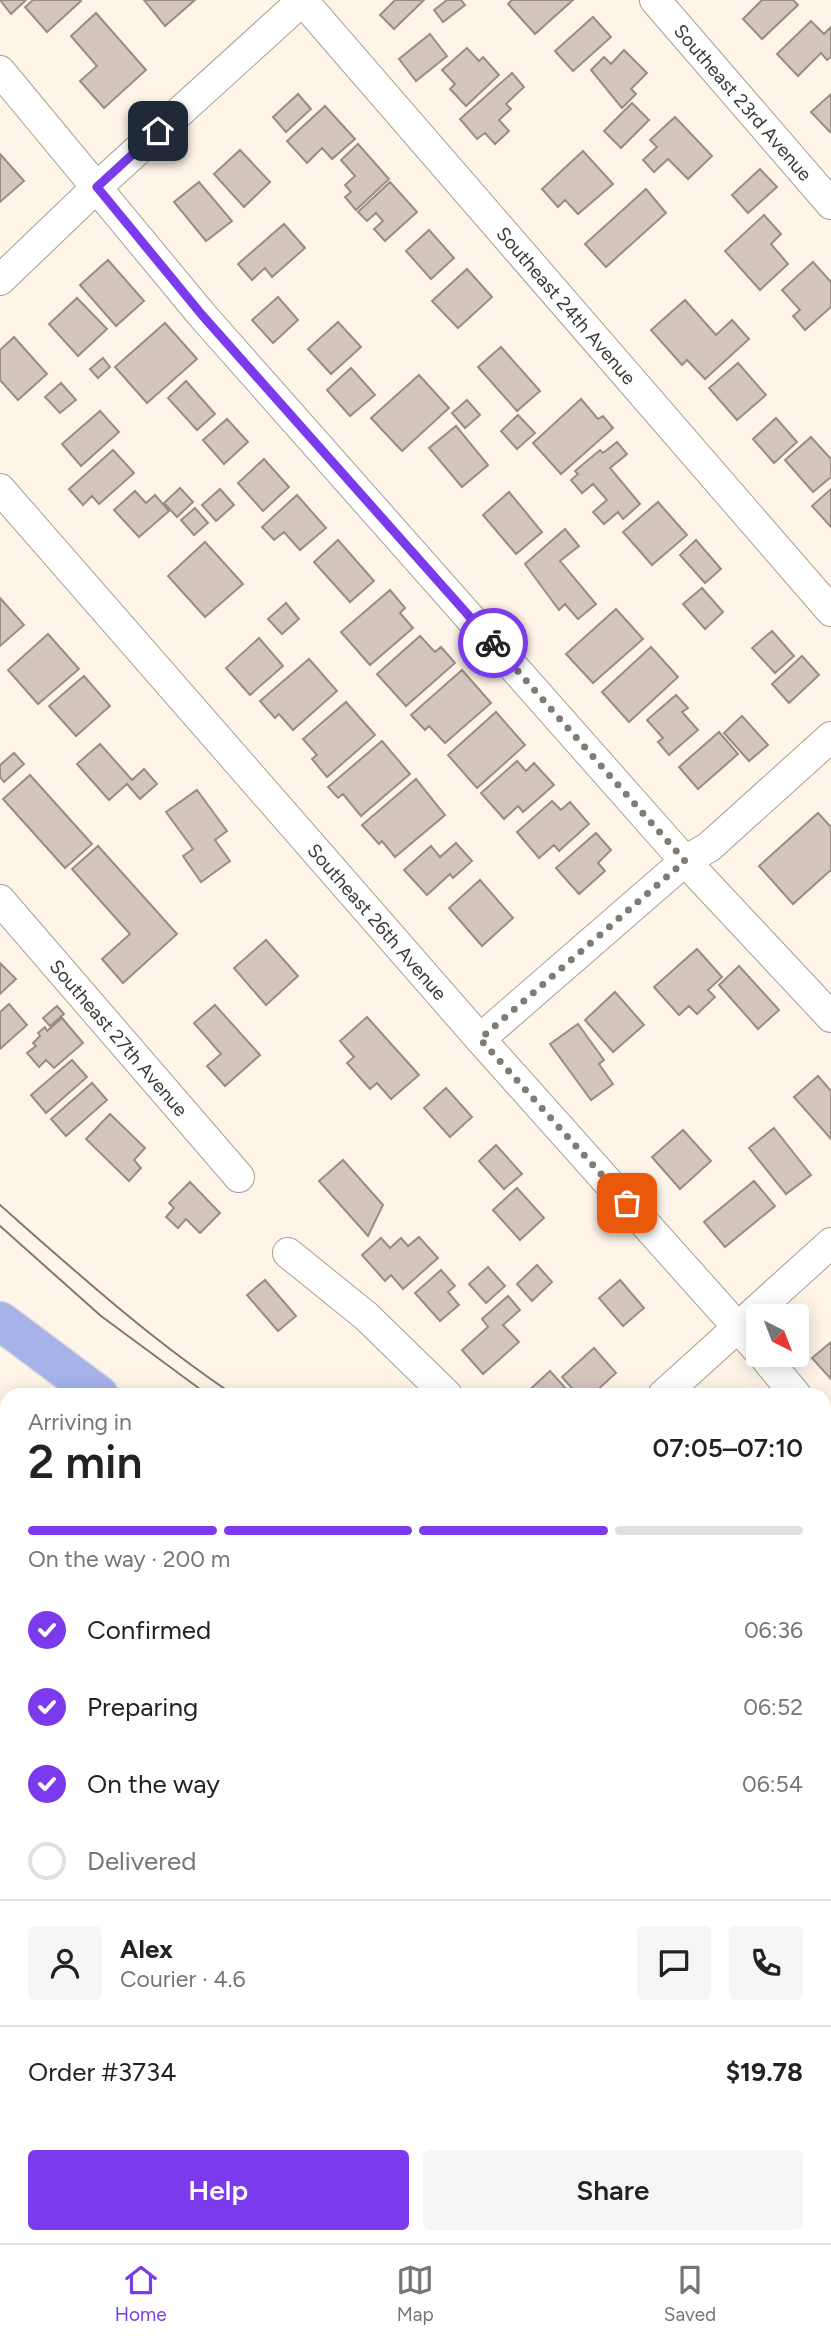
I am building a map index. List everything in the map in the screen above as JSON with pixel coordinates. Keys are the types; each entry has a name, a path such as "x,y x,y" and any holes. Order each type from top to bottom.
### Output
{"main road":[{"path":"0,1321 90,1388"}],"street":[{"path":"0,280 97,187 303,0"},
{"name":"Southeast 24th Avenue","path":"303,0 831,611"},
{"name":"Southeast 23rd Avenue","path":"655,0 831,204"},
{"path":"0,71 202,315 685,861 831,1017"},
{"name":"Southeast 26th Avenue","path":"0,489 480,1039 746,1336"},
{"path":"480,1039 685,861 709,847 831,737"},
{"name":"Southeast 27th Avenue","path":"0,900 239,1177"},
{"path":"671,1388 831,1243"},
{"path":"288,1253 366,1316 440,1388"},
{"path":"773,1367 790,1388"}],"building":[{"path":"0,0 26,0 11,14"},
{"path":"33,0 81,1 47,32 25,7"},
{"path":"144,0 195,0 165,26"},
{"path":"395,0 424,0 394,29 380,15"},
{"path":"447,0 461,0 465,5 443,22 434,10"},
{"path":"512,0 573,0 535,34 508,4"},
{"path":"762,0 793,0 798,5 762,39 743,19"},
{"path":"96,13 146,70 104,108 80,81 97,66 71,36"},
{"path":"593,17 611,37 573,71 555,51"},
{"path":"811,21 824,34 831,27 831,57 827,60 821,53 798,76 777,54"},
{"path":"430,34 447,56 416,81 399,59"},
{"path":"467,48 479,61 483,57 499,75 466,106 450,89 455,84 442,70"},
{"path":"624,50 647,73 631,89 636,94 622,108 591,70 604,57 611,64"},
{"path":"512,73 524,87 506,104 511,109 499,120 509,131 495,144 485,133 477,139 460,119"},
{"path":"298,94 311,109 286,132 273,117"},
{"path":"831,94 831,131 830,132 811,112"},
{"path":"632,103 649,120 621,148 604,131"},
{"path":"325,106 355,139 332,159 322,148 307,163 287,141"},
{"path":"675,117 712,156 688,179 668,159 654,172 643,160 657,147 650,140"},
{"path":"358,144 389,179 356,210 345,197 351,192 345,185 355,176 341,160"},
{"path":"240,150 270,182 244,207 214,174"},
{"path":"583,151 613,184 578,214 565,200 558,207 542,189"},
{"path":"0,154 24,181 0,202"},
{"path":"760,169 777,187 748,213 732,195"},
{"path":"199,182 232,221 206,241 174,202"},
{"path":"390,182 417,212 385,241 374,229 383,221 376,213 367,221 358,212"},
{"path":"646,189 666,213 606,267 585,244"},
{"path":"764,215 781,234 771,244 788,264 760,290 725,251"},
{"path":"284,224 305,248 272,277 265,268 252,280 238,264"},
{"path":"429,230 454,258 431,279 406,251"},
{"path":"108,260 144,301 116,326 80,285"},
{"path":"813,262 831,282 831,307 805,330 793,316 800,310 782,290"},
{"path":"467,269 492,297 458,328 432,301"},
{"path":"278,297 298,320 273,343 252,320"},
{"path":"77,298 107,329 78,356 49,324"},
{"path":"685,300 716,335 732,320 749,339 705,379 687,360 682,365 651,330"},
{"path":"338,322 361,347 331,374 308,349"},
{"path":"165,323 197,359 147,403 115,367"},
{"path":"14,337 47,374 18,400 0,380 0,350"},
{"path":"501,347 540,391 517,411 478,367"},
{"path":"103,358 110,367 98,378 90,369"},
{"path":"738,363 766,395 737,420 709,388"},
{"path":"351,368 375,395 350,416 327,390"},
{"path":"419,375 449,408 402,451 371,418"},
{"path":"186,381 215,414 197,430 168,398"},
{"path":"61,383 76,400 60,413 45,397"},
{"path":"581,399 598,419 603,416 613,428 561,474 533,443"},
{"path":"467,400 480,415 465,428 452,413"},
{"path":"100,411 119,432 81,466 62,444"},
{"path":"518,415 535,433 517,449 501,431"},
{"path":"776,418 797,442 774,463 753,439"},
{"path":"227,419 248,442 224,464 203,440"},
{"path":"456,426 488,465 462,487 429,448"},
{"path":"811,437 831,459 831,477 813,492 785,460"},
{"path":"617,442 627,454 610,468 640,504 623,519 618,512 604,524 593,512 607,500 593,484 582,493 571,480 578,474 575,471 600,450 603,453"},
{"path":"113,450 134,473 99,504 92,496 83,505 69,489"},
{"path":"264,459 289,487 263,511 238,483"},
{"path":"180,488 193,502 177,517 164,503"},
{"path":"220,489 234,505 216,521 202,505"},
{"path":"831,489 831,527 812,506"},
{"path":"135,491 146,503 155,495 169,511 139,537 114,510"},
{"path":"509,492 542,532 516,554 483,515"},
{"path":"297,495 326,528 300,550 284,532 274,540 262,527"},
{"path":"658,502 687,535 652,565 623,532"},
{"path":"195,508 208,523 194,535 181,520"},
{"path":"565,529 579,546 560,561 596,604 578,619 565,604 559,610 525,564"},
{"path":"338,540 374,581 350,602 314,562"},
{"path":"696,540 721,569 705,583 680,555"},
{"path":"205,542 243,584 205,617 168,576"},
{"path":"702,588 723,612 705,629 683,604"},
{"path":"390,590 405,608 400,613 413,628 370,665 341,632"},
{"path":"0,598 24,625 0,646"},
{"path":"286,603 299,619 282,634 268,619"},
{"path":"616,609 643,639 593,683 566,654"},
{"path":"772,631 794,656 775,673 752,648"},
{"path":"48,634 79,669 38,704 8,670"},
{"path":"420,636 435,652 441,647 455,663 406,706 377,674"},
{"path":"259,638 283,666 250,695 226,668"},
{"path":"651,647 678,677 629,722 602,692"},
{"path":"802,656 819,675 789,703 772,684"},
{"path":"309,659 337,691 293,730 279,714 275,718 260,701"},
{"path":"462,670 491,703 445,743 429,726 425,730 411,715"},
{"path":"84,676 110,706 76,736 49,706"},
{"path":"676,695 688,708 682,712 698,730 669,755 658,742 663,738 647,720"},
{"path":"346,702 375,735 327,777 312,759 317,755 303,739"},
{"path":"496,712 525,745 477,788 448,755"},
{"path":"742,716 768,745 749,761 724,733"},
{"path":"719,732 738,754 698,789 679,767"},
{"path":"382,741 410,774 361,816 343,794 338,798 328,787"},
{"path":"100,744 132,780 144,769 157,784 140,799 127,784 109,800 77,764"},
{"path":"14,753 24,764 4,782 0,777 0,765"},
{"path":"517,761 526,771 534,763 554,785 523,812 518,806 504,819 481,793"},
{"path":"30,775 92,844 65,868 3,799"},
{"path":"416,779 445,815 395,857 382,841 379,844 362,825"},
{"path":"197,790 227,831 215,840 230,861 201,882 183,856 193,849 166,812"},
{"path":"552,801 561,810 570,802 589,824 559,851 554,845 539,858 517,832"},
{"path":"818,813 831,827 831,870 793,904 759,866"},
{"path":"596,833 611,850 598,863 605,871 579,894 556,868"},
{"path":"456,843 472,861 453,878 450,874 427,895 404,870 431,846 440,857"},
{"path":"98,846 177,934 123,983 102,959 130,934 72,869"},
{"path":"480,880 513,918 482,946 449,908"},
{"path":"266,940 298,976 266,1005 234,968"},
{"path":"697,949 722,977 708,990 715,997 697,1014 689,1006 679,1015 654,987"},
{"path":"0,963 16,979 0,994"},
{"path":"739,966 779,1010 758,1029 719,985"},
{"path":"615,992 644,1025 613,1052 585,1020"},
{"path":"9,1004 27,1025 0,1049 0,1012"},
{"path":"215,1005 260,1055 225,1086 207,1066 221,1054 194,1023"},
{"path":"57,1006 64,1014 50,1026 43,1018"},
{"path":"367,1017 419,1075 391,1099 377,1083 370,1089 347,1063 354,1057 340,1041"},
{"path":"62,1018 83,1043 54,1068 46,1060 39,1067 27,1053 36,1046 33,1043 40,1036 38,1033 45,1027 47,1031"},
{"path":"578,1024 604,1060 599,1064 613,1084 591,1100 550,1044"},
{"path":"72,1060 87,1077 46,1113 31,1095"},
{"path":"818,1076 831,1091 831,1139 794,1097"},
{"path":"92,1083 107,1100 66,1136 51,1119"},
{"path":"446,1088 472,1117 450,1137 424,1108"},
{"path":"110,1114 145,1148 134,1160 141,1168 129,1181 86,1139"},
{"path":"774,1128 811,1175 786,1194 749,1148"},
{"path":"683,1130 711,1161 680,1189 652,1157"},
{"path":"496,1145 522,1174 504,1189 479,1161"},
{"path":"343,1160 383,1205 368,1236 319,1181"},
{"path":"754,1181 775,1206 725,1247 704,1222"},
{"path":"190,1182 220,1213 200,1233 186,1219 178,1228 166,1217 174,1208 169,1203"},
{"path":"517,1188 544,1218 520,1240 493,1210"},
{"path":"419,1237 438,1258 403,1289 391,1275 385,1281 362,1255 381,1238 390,1248 401,1238 408,1246"},
{"path":"537,1265 552,1282 532,1301 517,1284"},
{"path":"488,1267 505,1286 486,1303 469,1284"},
{"path":"441,1270 455,1286 448,1292 459,1305 440,1321 415,1293"},
{"path":"265,1280 296,1316 278,1331 247,1295"},
{"path":"620,1280 644,1308 623,1326 599,1298"},
{"path":"508,1296 520,1310 503,1325 519,1342 483,1374 462,1350 488,1327 482,1319"},
{"path":"831,1342 831,1379 812,1358"},
{"path":"594,1348 616,1373 600,1388 572,1388 562,1377"},
{"path":"550,1371 565,1388 532,1388"}],"tram line":[{"path":"0,1205 143,1328 224,1388"},
{"path":"0,1226 101,1316 199,1388"}],"way so far":[{"path":"493,643 685,861 480,1039 627,1203"}],"route":[{"path":"158,131 97,187 202,315 493,643"}]}
